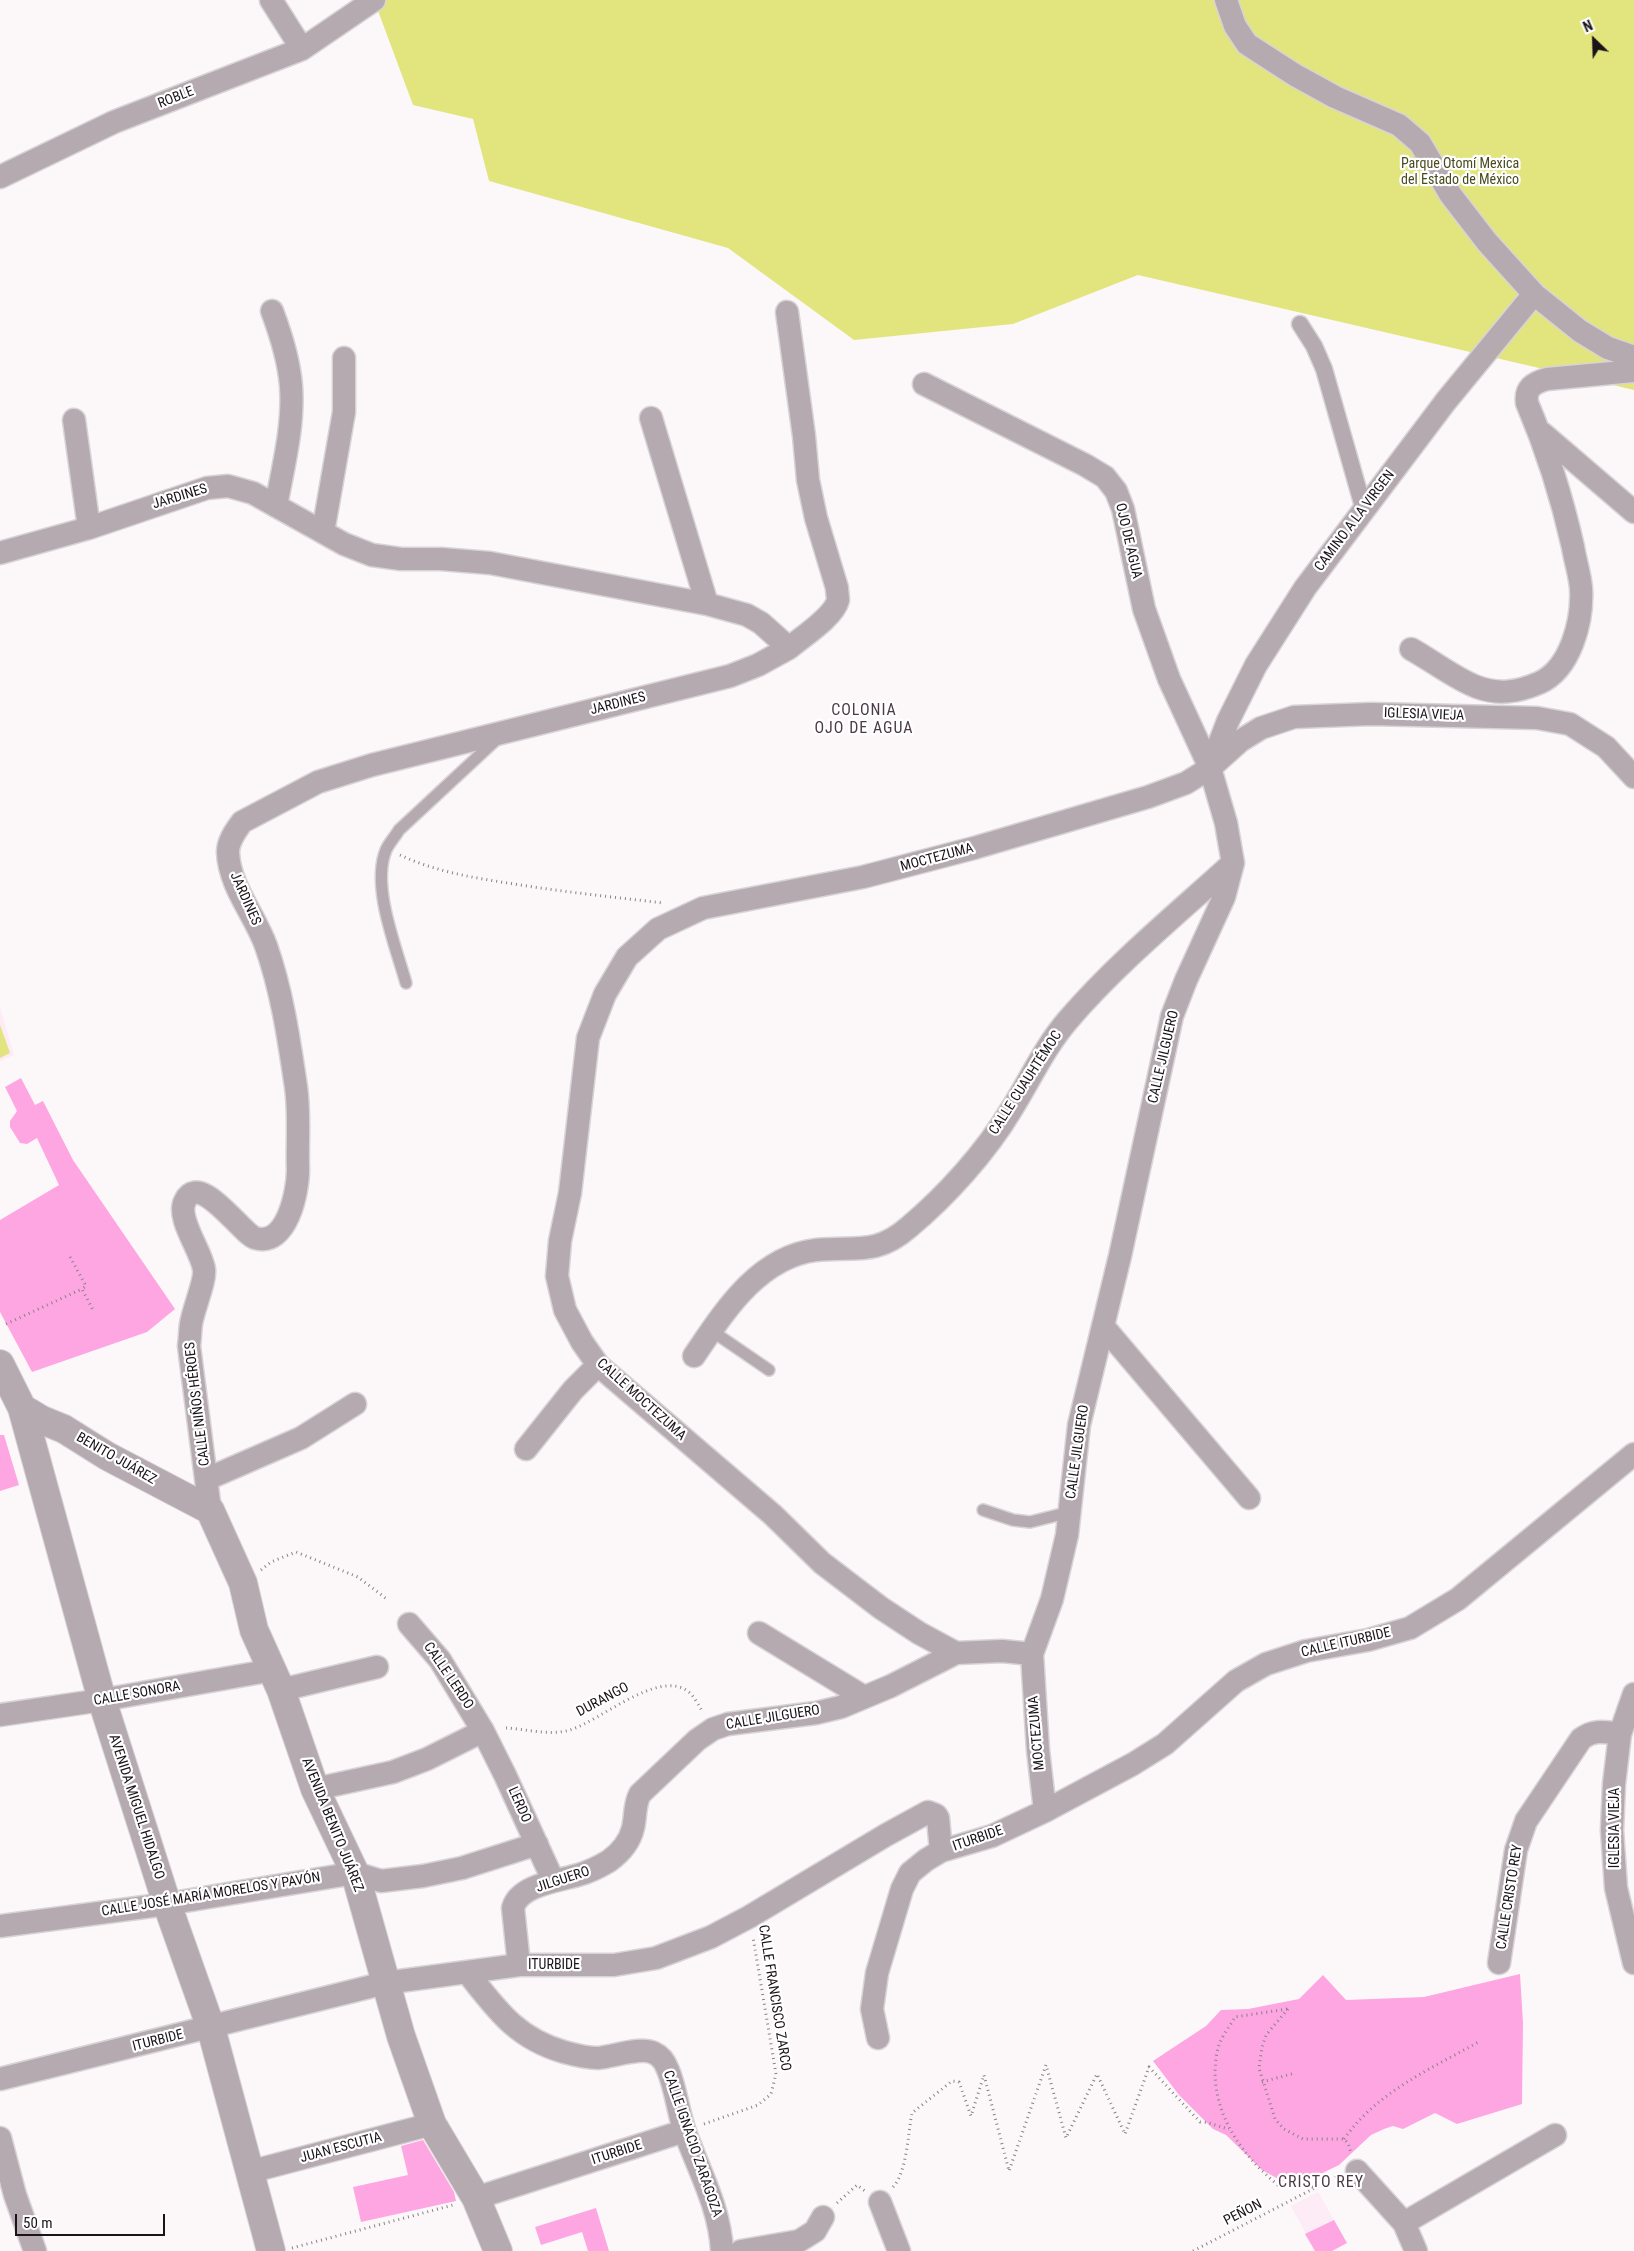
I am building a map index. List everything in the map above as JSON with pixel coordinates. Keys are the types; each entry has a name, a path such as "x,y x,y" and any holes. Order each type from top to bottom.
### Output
{"street":[{"path":"271,0 302,49"},
{"name":"ROBLE","path":"0,177 114,122 302,49 374,0"},
{"path":"1226,0 1235,26 1248,44 1295,75 1336,97 1399,125 1420,144 1450,194 1488,242 1534,294 1580,331 1608,348 1634,357"},
{"name":"CAMINO A LA VIRGEN","path":"1210,768 1228,721 1256,665 1305,588 1482,356 1534,294"},
{"path":"272,311 282,339 291,387 289,432 276,506"},
{"path":"787,312 808,480 816,518 837,588 838,600 834,610 827,617 789,648"},
{"path":"1300,324 1314,346 1324,369 1364,510"},
{"path":"323,532 344,412 344,358"},
{"path":"1412,649 1476,687 1504,693 1526,689 1546,680 1565,659 1580,619 1581,587 1567,520 1549,458 1527,403 1526,395 1530,387 1537,382 1634,371"},
{"name":"OJO DE AGUA","path":"924,384 1085,465 1104,477 1116,491 1123,508 1144,609 1169,679 1210,768"},
{"path":"652,418 707,604"},
{"path":"74,420 89,528"},
{"path":"1539,431 1634,512"},
{"name":"JARDINES","path":"0,553 89,528 207,488 228,486 253,493 344,544 372,554 401,559 441,559 490,563 707,604 747,615 761,623 789,648 758,665 730,676 504,731 372,765 318,782 242,822 234,833 228,850 230,865 238,887 266,944 278,982 296,1089 298,1176 289,1216 281,1230 268,1238 256,1238 244,1230 212,1197 200,1192 190,1194 184,1201 183,1214 204,1270"},
{"name":"IGLESIA VIEJA","path":"1210,768 1240,741 1261,728 1294,717 1371,714 1537,718 1570,724 1606,747 1633,772"},
{"name":"CALLE JILGUERO","path":"636,1803 647,1786 697,1740 713,1729 728,1724 816,1714 864,1698 956,1653 1002,1651 1032,1654 1052,1599 1067,1536 1079,1425 1172,1016 1186,980 1224,897 1233,863 1226,822 1210,768"},
{"name":"MOCTEZUMA","path":"658,929 703,908 863,877 992,843 1148,797 1186,783 1210,768"},
{"name":"CALLE CUAUHTÉMOC","path":"694,1356 745,1288 769,1267 788,1257 816,1250 874,1247 892,1240 909,1227 960,1178 1011,1112 1041,1057 1067,1021 1107,978 1233,863"},
{"name":"CALLE MOCTEZUMA","path":"658,929 627,957 605,994 588,1038 570,1193 560,1241 557,1276 565,1310 582,1342 598,1365 773,1514 822,1563 904,1623 956,1653"},
{"name":"CALLE NIÑOS HÉROES","path":"204,1270 191,1323 189,1346 210,1510"},
{"path":"1103,1326 1248,1498"},
{"name":"AVENIDA MIGUEL HIDALGO","path":"0,1364 22,1408 102,1700 167,1904 211,2028 249,2172 280,2250"},
{"path":"526,1449 573,1390 598,1365"},
{"path":"206,1479 301,1438 355,1404"},
{"name":"BENITO JUÁREZ","path":"22,1408 42,1420 64,1429 107,1456 210,1510"},
{"name":"CALLE ITURBIDE","path":"1045,1811 1134,1764 1165,1744 1236,1681 1266,1664 1306,1651 1368,1640 1410,1628 1458,1599 1634,1454"},
{"name":"AVENIDA BENITO JUÁREZ","path":"210,1510 243,1583 254,1630 277,1680 315,1789 355,1873 385,1984 432,2124 476,2198 498,2251"},
{"name":"CALLE LERDO","path":"409,1624 440,1660 483,1731"},
{"path":"759,1633 864,1698"},
{"name":"MOCTEZUMA","path":"1032,1654 1037,1741 1045,1811"},
{"name":"CALLE SONORA","path":"0,1715 102,1700 377,1667"},
{"name":"IGLESIA VIEJA","path":"1634,1694 1620,1734 1614,1784 1612,1830 1615,1878 1634,1963"},
{"path":"315,1789 392,1772 427,1758 483,1731"},
{"name":"LERDO","path":"483,1731 506,1775 553,1880"},
{"name":"CALLE CRISTO REY","path":"1499,1963 1516,1850 1526,1821 1581,1739 1588,1733 1598,1731 1620,1734"},
{"name":"JILGUERO","path":"519,1965 513,1908 515,1901 521,1895 553,1880 593,1870 611,1860 627,1843 633,1827 636,1803"},
{"name":"ITURBIDE","path":"0,2080 385,1984 519,1965 614,1964 656,1958 711,1937 750,1917 886,1835 928,1812 936,1815 938,1818 942,1851 992,1836 1045,1811"},
{"name":"CALLE JOSÉ MARÍA MORELOS Y PAVÓN","path":"0,1926 167,1904 355,1873 381,1881 423,1876 462,1868 536,1844"},
{"path":"878,2038 872,2009 877,1973 902,1889 910,1873 926,1860 942,1851"},
{"name":"CALLE IGNACIO ZARAGOZA","path":"467,1972 498,2011 527,2037 546,2046 575,2055 598,2058 641,2051 652,2051 661,2057 668,2070 684,2131 718,2218 722,2251"},
{"name":"JUAN ESCUTIA","path":"249,2172 432,2124"},
{"name":"ITURBIDE","path":"476,2198 684,2131"},
{"path":"1404,2223 1555,2135"},
{"path":"0,2138 15,2196 35,2251"},
{"path":"1356,2171 1404,2223 1416,2251"},
{"path":"880,2202 899,2251"},
{"path":"741,2251 799,2241 815,2231 823,2217"}],"lane":[{"path":"406,983 391,932 382,886 382,862 386,848 399,830 504,731"},
{"path":"712,1331 769,1370"},
{"path":"984,1510 1013,1520 1030,1522 1070,1512"}],"path":[{"path":"386,848 414,862 461,876 664,903"},
{"path":"6,1324 86,1286 70,1257"},
{"path":"82,1289 93,1310"},
{"path":"243,1583 271,1562 296,1552 358,1577 388,1600"},
{"name":"DURANGO","path":"483,1731 501,1727 552,1732 570,1730 638,1694 672,1685 686,1690 694,1698 713,1729"},
{"name":"CALLE FRANCISCO ZARCO","path":"684,2131 758,2105 771,2094 776,2074 750,1917"},
{"path":"1318,2188 1298,2184 1278,2185 1260,2170 1229,2129 1223,2116 1215,2079 1219,2047 1235,2017 1288,2009 1266,2035 1262,2047 1260,2068 1262,2082 1275,2119 1284,2129 1303,2139 1344,2139 1348,2143 1356,2171"},
{"path":"1344,2139 1365,2112 1386,2096 1439,2062 1480,2041"},
{"path":"823,2217 857,2185 880,2202 898,2181 912,2113 952,2081 959,2082 971,2116 984,2074 1009,2171 1046,2065 1066,2138 1097,2074 1125,2134 1149,2067 1200,2122 1210,2122 1218,2127 1229,2129"},
{"path":"1262,2082 1295,2073"},
{"name":"PEÑON","path":"1193,2251 1303,2197 1347,2171 1356,2171"},
{"path":"280,2250 476,2198"}],"shaded area":[{"path":"0,1007 14,1055 0,1061"},
{"path":"1318,2192 1347,2243 1332,2251 1315,2251 1291,2206"}],"green space":[{"name":"Parque Otomí Mexica del Estado de México","path":"374,0 1634,0 1634,390 1138,275 1013,324 854,340 728,248 489,181 473,119 413,105"},
{"path":"0,1025 10,1053 0,1058"}],"building":[{"path":"21,1078 35,1105 43,1101 73,1160 175,1309 147,1332 32,1372 0,1312 0,1220 59,1185 37,1138 27,1144 20,1143 10,1127 10,1121 17,1111 5,1087"},
{"path":"0,1435 4,1435 19,1485 0,1491"},
{"path":"1520,1974 1523,2023 1522,2104 1457,2124 1435,2113 1403,2129 1393,2126 1384,2129 1371,2135 1339,2165 1308,2180 1282,2181 1262,2170 1226,2135 1213,2129 1179,2095 1153,2061 1206,2026 1221,2010 1248,2009 1299,1999 1323,1975 1346,2000 1424,1997"},
{"path":"423,2140 454,2192 456,2201 361,2222 353,2187 408,2175 401,2146"},
{"path":"596,2208 609,2251 588,2251 582,2232 541,2245 535,2227"},
{"path":"1334,2220 1347,2243 1332,2251 1315,2251 1305,2234"}],"district":[{"name":"COLONIA OJO DE AGUA","path":"864,720"},
{"name":"CRISTO REY","path":"1321,2183"}]}
